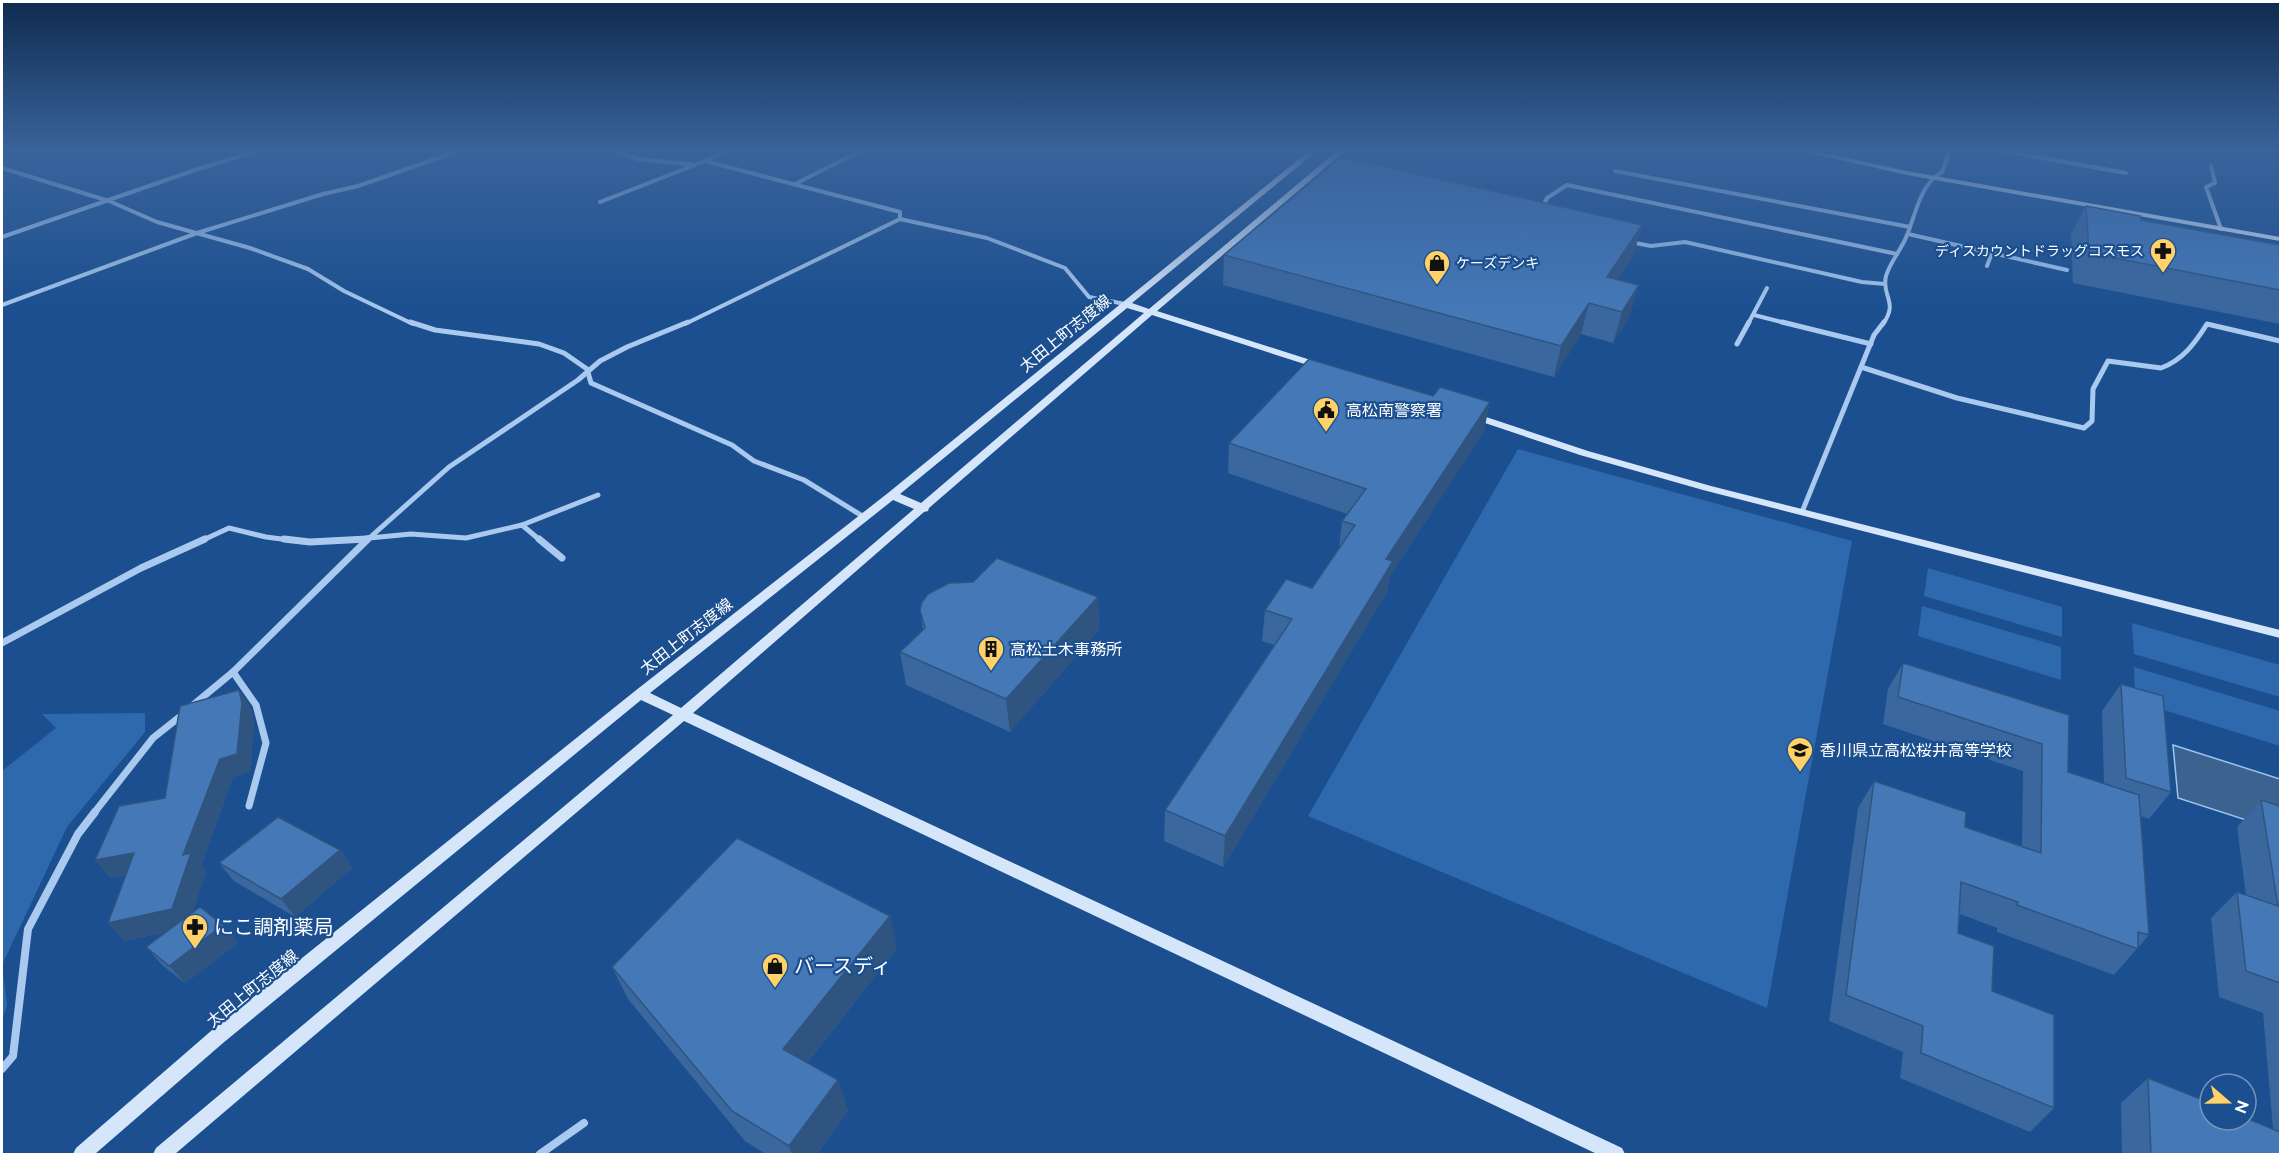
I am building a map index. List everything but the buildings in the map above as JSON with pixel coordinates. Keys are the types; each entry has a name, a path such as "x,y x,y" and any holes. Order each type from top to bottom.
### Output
{"main road":[{"name":"太田上町志度線","path":"82,1155 218,1037 640,694 892,495 1248,204"},
{"path":"162,1155 924,509 1150,312 1279,204"},
{"path":"2082,204 2280,239"},
{"path":"1125,304 1327,368"},
{"path":"1460,411 1641,469 2280,634"},
{"path":"892,495 924,509"},
{"path":"640,694 1616,1155"}],"street":[{"path":"2,237 100,204"},
{"path":"116,204 157,222 250,248 308,269 344,291 414,324 435,330 539,344 564,353 587,369 591,383 732,445 754,461 804,480 864,517"},
{"path":"2,305 197,234 292,204"},
{"path":"865,204 900,212 900,219"},
{"path":"1538,215 1544,204"},
{"path":"1658,204 1897,254"},
{"path":"1779,204 1909,230 1992,253 2067,270"},
{"path":"1802,512 1874,335 1890,314 1891,305 1885,284 1886,275 1921,204"},
{"path":"2212,204 2221,229"},
{"path":"2,1070 13,1056 28,929 78,834 153,738 233,672 368,539 449,467 578,380 587,369 627,346 679,326 900,219 987,238 1065,268 1089,297 1125,304"},
{"path":"1627,241 1651,246 1685,242 1862,282 1885,284"},
{"path":"1988,266 1992,253"},
{"path":"1737,345 1767,288"},
{"path":"1754,315 1871,344"},
{"path":"1861,367 1957,398 2084,428 2092,421 2091,400 2095,377 2108,361 2161,368 2169,366 2187,353 2208,324 2280,341"},
{"path":"2,643 141,568 229,528 266,537 310,542 411,534 466,538 522,525 598,495"},
{"path":"522,525 562,558"},
{"path":"233,672 256,705 266,743 249,806"},
{"path":"540,1155 584,1122"}],"shaded area":[{"path":"1518,449 1852,541 1767,1008 1308,816"},
{"path":"1928,568 2062,607 2062,637 1924,596"},
{"path":"1922,606 2061,647 2061,680 1918,636"},
{"path":"2132,623 2280,665 2280,697 2134,654"},
{"path":"2134,667 2280,711 2280,746 2135,701"},
{"path":"145,713 145,732 67,827 2,965 2,771 56,728 42,714"},
{"path":"2173,745 2280,779 2280,831 2178,798"},
{"path":"2,965 7,1005 2,1020"}],"place":[{"name":"ディスカウントドラッグコスモス","path":"2163,274"},
{"name":"ケーズデンキ","path":"1437,286"},
{"name":"高松南警察署","path":"1326,433"},
{"name":"高松土木事務所","path":"991,672"},
{"name":"香川県立高松桜井高等学校","path":"1800,773"},
{"name":"にこ調剤薬局","path":"195,950"},
{"name":"バースディ","path":"775,989"}]}
